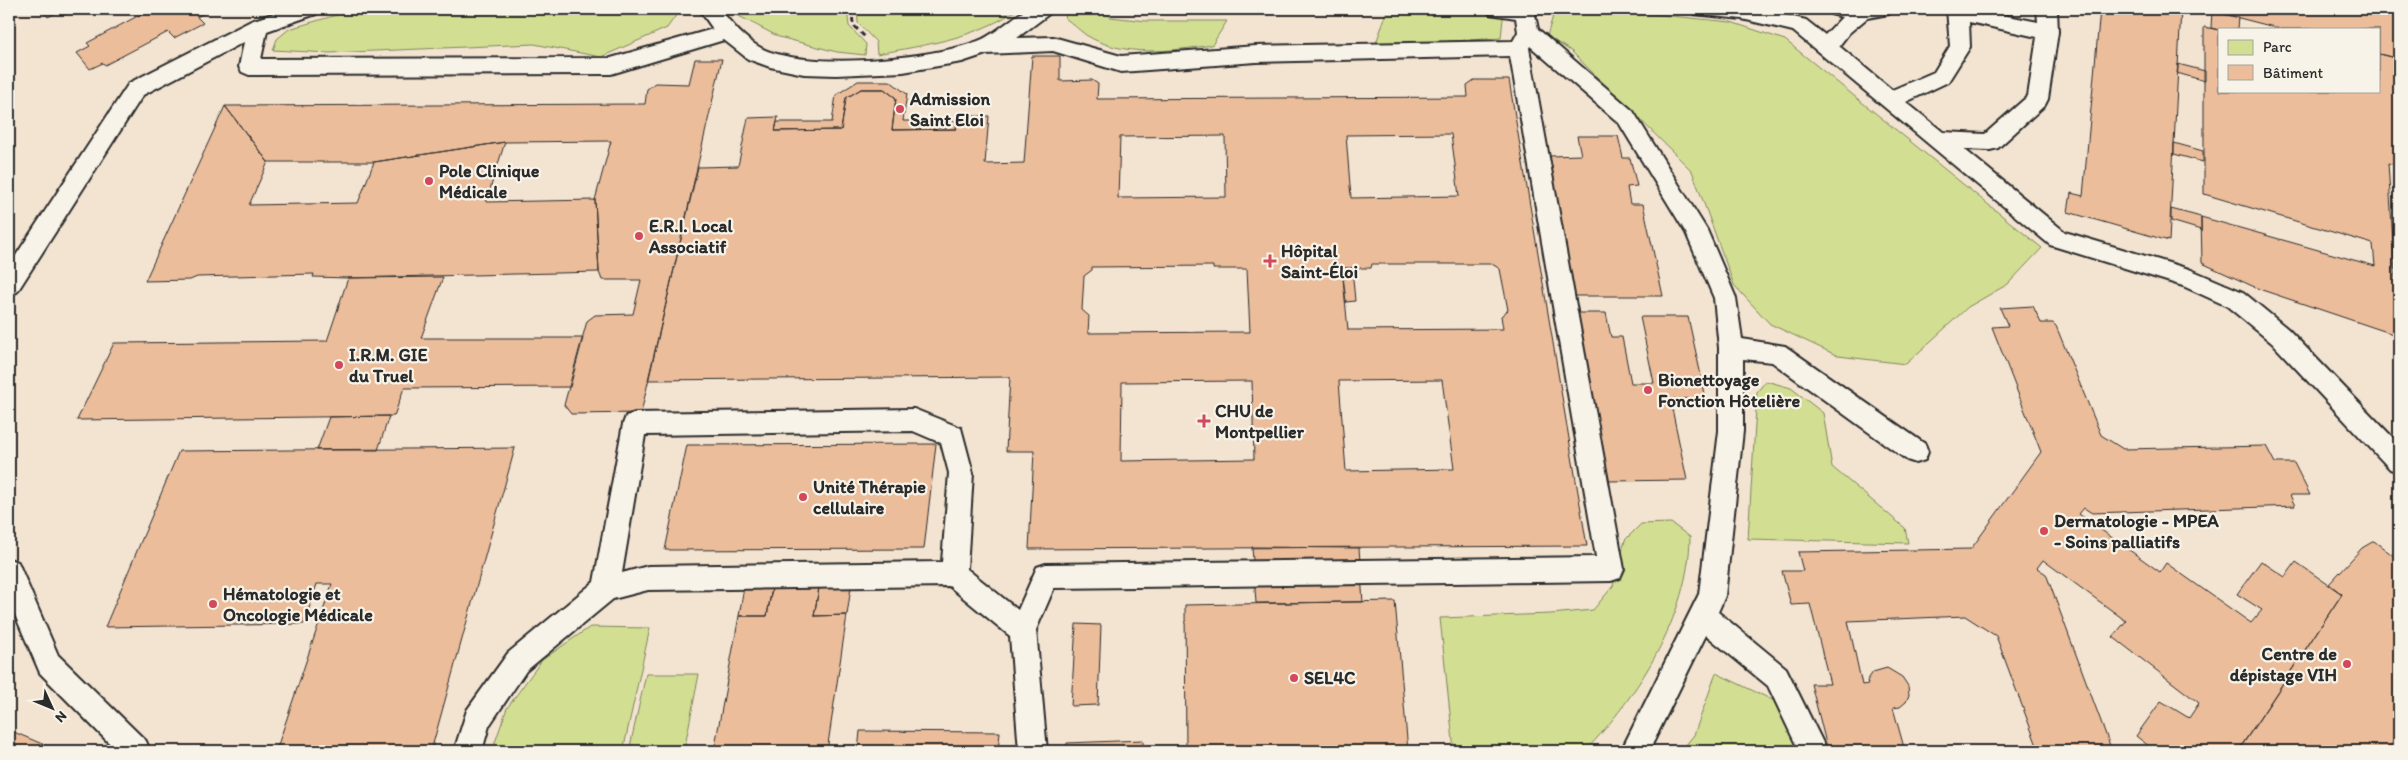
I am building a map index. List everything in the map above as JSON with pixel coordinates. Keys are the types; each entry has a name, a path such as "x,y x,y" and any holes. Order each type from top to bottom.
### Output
{"lane":[{"path":"9,285 136,89 258,26 309,9"},
{"path":"709,9 727,32 753,53 784,64 862,67 930,62 987,46 1053,44 1121,64 1256,54 1526,25"},
{"path":"987,46 1042,9"},
{"path":"1498,9 1526,25 1626,117 1696,230 1725,298 1731,348 1731,431 1712,596 1635,751"},
{"path":"1701,9 1742,12 1799,25 2058,239 2189,278 2235,300 2280,336 2397,456"},
{"path":"1838,9 1862,12 1882,9"},
{"path":"1939,140 1990,142 2038,99 2048,32 2047,9"},
{"path":"1890,100 1941,77 1960,47 1958,11 2048,32"},
{"path":"1826,48 1842,28 1862,12"},
{"path":"1033,751 1023,630 1046,576 1611,569 1526,25"},
{"path":"258,26 249,67 611,66 727,32"},
{"path":"1731,348 1777,353 1916,452"},
{"path":"606,589 635,424 914,420 952,436 960,473 954,574"},
{"path":"9,571 49,664 136,751"},
{"path":"468,751 477,720 517,662 606,589 648,578 954,574 1023,630"},
{"path":"1702,615 1777,677 1813,751"}],"shaded area":[{"name":"CHU de Montpellier","path":"16,9 2399,9 2399,751 9,751 9,21"}],"green space":[{"path":"357,9 679,9 679,11 667,28 601,57 534,44 329,53 273,50 277,39 289,29"},
{"path":"732,9 847,9 849,26 866,44 865,55 837,52 779,37 733,13"},
{"path":"857,9 1018,9 1002,19 968,34 877,54 876,42 858,23"},
{"path":"1068,9 1102,9 1110,17 1147,21 1227,21 1212,45 1164,51 1131,50 1100,42 1086,35 1065,18"},
{"path":"1388,9 1504,9 1501,38 1375,46"},
{"path":"1555,9 1601,9 1731,22 1785,40 2042,248 2008,284 1968,307 1906,364 1838,356 1770,324 1734,285 1692,171 1571,51 1547,36"},
{"path":"1766,381 1791,388 1823,413 1832,467 1905,528 1908,543 1748,539 1757,392"},
{"path":"1671,523 1690,537 1681,596 1657,653 1641,680 1624,705 1585,751 1454,751 1440,618 1551,614 1593,610 1613,586 1625,540 1641,524"},
{"path":"590,627 650,628 623,751 492,751 507,708 542,660"},
{"path":"1716,673 1785,706 1807,751 1681,751 1694,735"},
{"path":"646,674 699,674 684,751 629,751"}],"building":[{"path":"41,9 76,9 64,15 60,11 48,17"},
{"path":"145,9 204,9 207,11 197,17 203,23 174,38 168,32 105,65 103,63 90,69 77,53 90,46 87,43 147,11"},
{"path":"2100,9 2181,9 2169,241 2068,212 2071,193 2083,196"},
{"path":"2204,9 2399,9 2399,59 2380,54 2380,28 2278,28"},
{"path":"2212,10 2238,17 2237,28 2218,28 2218,30 2211,28"},
{"path":"2204,27 2218,30 2218,92 2380,92 2380,54 2399,59 2399,166 2388,163 2399,336 2259,289 2202,263 2201,217 2375,266 2373,244 2204,194"},
{"path":"1032,56 1060,56 1060,81 1092,80 1098,84 1097,99 1468,97 1467,85 1474,80 1509,80 1587,546 1029,549 1034,451 1006,451 1010,377 648,380 698,167 738,166 748,118 778,117 775,131 841,130 846,98 861,89 884,89 896,98 892,130 956,129 959,116 989,116 985,164 1024,163","holes":["1451,134 1459,196 1351,198 1346,135","1225,136 1226,197 1118,198 1120,137","1372,264 1492,264 1500,269 1508,310 1501,316 1503,329 1348,330 1342,268 1371,268","1213,266 1213,269 1247,269 1250,332 1088,333 1089,316 1082,310 1084,276 1092,270 1092,267","1442,380 1454,469 1346,471 1339,381","1252,381 1254,459 1121,461 1122,382"]},
{"name":"E.R.I. Local Associatif","path":"695,59 722,59 641,413 571,414 564,405 587,321 595,315 633,314 641,280 602,280 599,272 595,200 611,141 505,142 374,162 268,162 225,106 645,104 647,89 655,83 689,84"},
{"path":"2178,64 2205,71 2205,81 2177,73"},
{"name":"Admission Saint Eloi","path":"858,81 890,81 907,94 903,121 957,121 956,129 892,130 896,98 884,89 861,89 846,98 841,130 775,131 777,122 832,122 836,95"},
{"name":"Pole Clinique Médicale","path":"225,106 268,162 249,205 358,203 374,162 505,142 486,202 595,200 599,272 348,278 313,277 314,274 197,277 190,280 145,281"},
{"path":"1577,136 1618,136 1623,158 1630,158 1637,186 1627,187 1630,204 1643,204 1663,296 1574,296 1550,156 1581,155"},
{"path":"2174,143 2203,151 2203,162 2174,154"},
{"path":"2171,209 2201,217 2201,230 2171,221"},
{"path":"1342,268 1352,268 1355,301 1346,302"},
{"name":"I.R.M. GIE du Truel","path":"443,277 421,338 583,338 570,387 404,388 394,416 77,420 114,343 327,341 348,278"},
{"name":"Dermatologie - MPEA - Soins palliatifs","path":"2033,306 2041,323 2053,323 2056,326 2101,435 2123,449 2266,446 2275,463 2294,463 2310,495 2290,495 2295,506 2092,513 2084,508 2079,514 2160,572 2166,563 2251,623 2262,610 2237,594 2261,561 2285,577 2296,562 2342,594 2238,751 2155,751 2136,736 2161,701 2189,718 2199,703 2113,637 2126,621 2043,560 2037,568 2046,574 2112,751 2039,751 1996,636 1965,616 1848,621 1862,685 1868,684 1867,681 1873,672 1887,668 1902,677 1908,686 1909,695 1906,702 1900,707 1893,708 1905,751 1828,751 1811,684 1830,684 1810,604 1791,605 1782,571 1803,571 1798,552 1971,549 2041,452 1992,327 2008,326 2000,308"},
{"name":"Bionettoyage Fonction Hôtelière","path":"1578,313 1606,313 1611,337 1622,337 1631,383 1654,383 1640,317 1688,317 1706,398 1670,399 1687,480 1609,481"},
{"path":"389,416 378,450 317,450 329,417"},
{"name":"Unité Thérapie cellulaire","path":"936,444 924,549 665,550 687,445"},
{"name":"Hématologie et Oncologie Médicale","path":"515,448 431,751 276,751 332,584 317,584 304,624 105,627 179,451"},
{"name":"Centre de dépistage VIH","path":"2374,541 2399,560 2399,735 2386,751 2247,751 2241,747 2342,594 2329,584 2362,548"},
{"path":"1252,547 1359,548 1363,602 1256,603"},
{"path":"744,587 772,588 767,616 739,616"},
{"path":"851,587 847,615 814,616 819,588"},
{"path":"772,588 819,588 814,616 847,615 827,751 714,751 739,616 767,616"},
{"name":"SEL4C","path":"1395,601 1408,751 1186,751 1185,605"},
{"path":"1076,624 1101,625 1098,705 1071,706"},
{"path":"9,730 59,751 9,751"},
{"path":"860,731 1000,732 998,751 858,751"},
{"path":"1143,740 1143,751 1066,751 1067,743"}],"place":[{"name":"Admission Saint Eloi","path":"900,109"},
{"name":"Pole Clinique Médicale","path":"429,181"},
{"name":"E.R.I. Local Associatif","path":"639,236"},
{"name":"Hôpital Saint-Éloi","path":"1270,261"},
{"name":"I.R.M. GIE du Truel","path":"339,365"},
{"name":"Bionettoyage Fonction Hôtelière","path":"1648,390"},
{"name":"CHU de Montpellier","path":"1204,421"},
{"name":"Unité Thérapie cellulaire","path":"803,497"},
{"name":"Dermatologie - MPEA - Soins palliatifs","path":"2044,531"},
{"name":"Hématologie et Oncologie Médicale","path":"213,604"},
{"name":"Centre de dépistage VIH","path":"2347,664"},
{"name":"SEL4C","path":"1294,678"}]}
